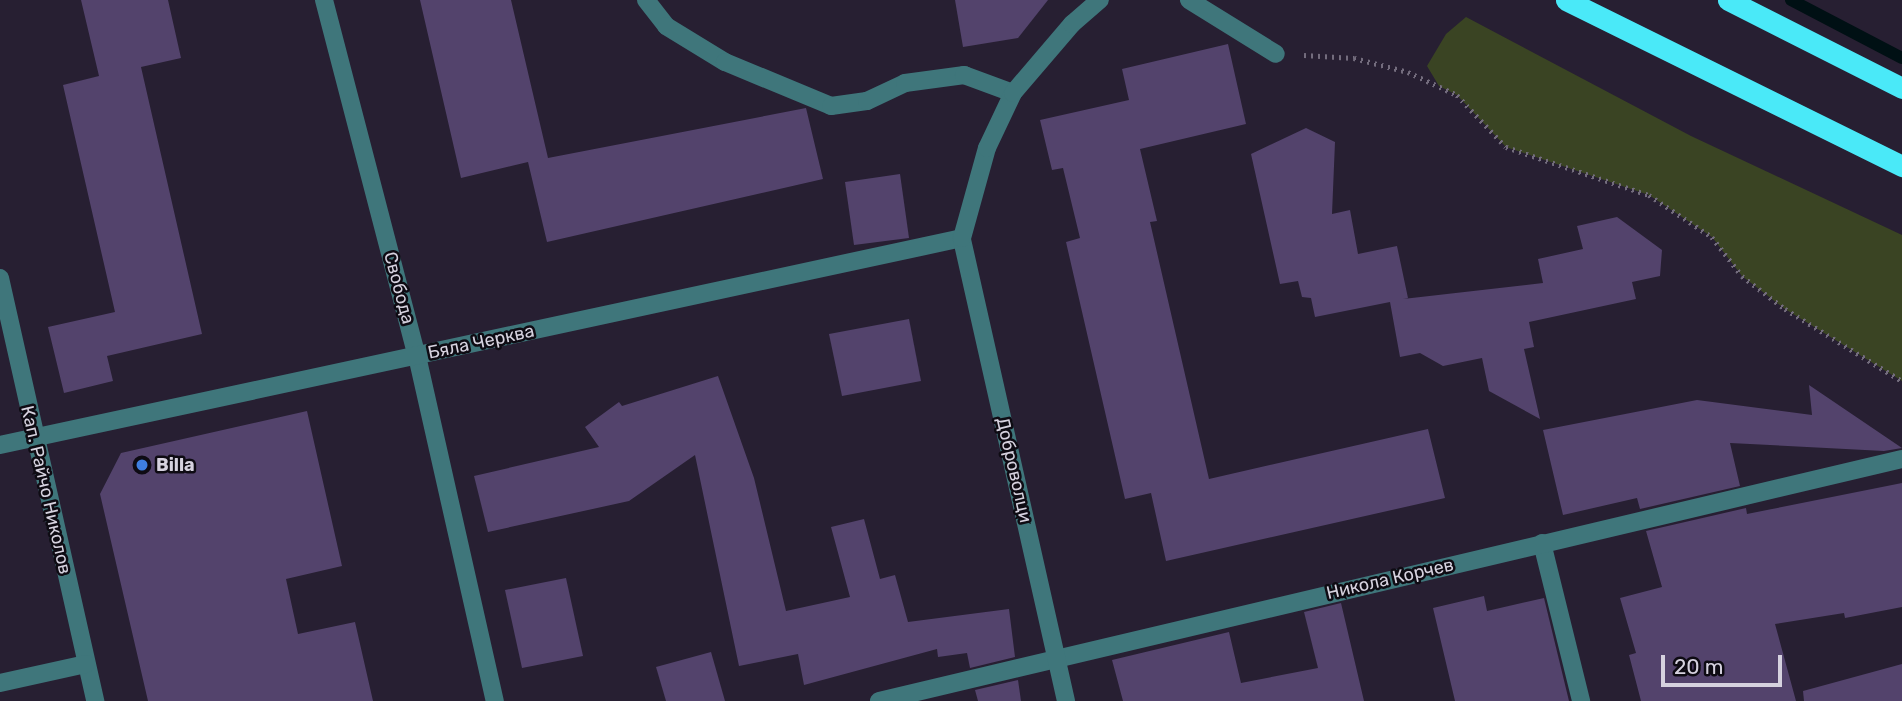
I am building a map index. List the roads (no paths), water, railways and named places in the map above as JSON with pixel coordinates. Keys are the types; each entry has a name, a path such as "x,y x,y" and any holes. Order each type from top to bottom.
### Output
{"highway":[{"path":"1566,0 1902,166"},
{"path":"1728,0 1902,88"}],"street":[{"name":"Свобода","path":"324,0 416,356 495,701"},
{"path":"646,0 666,26 725,62 831,106 867,101 905,83 964,75 1013,93"},
{"path":"962,238 987,148 1013,93 1072,24 1100,0"},
{"path":"1189,0 1276,54"},
{"name":"Бяла Черква","path":"0,445 962,238"},
{"name":"Доброволци","path":"962,238 1066,701"},
{"name":"Кап. Райчо Николов","path":"0,278 33,438 95,701"},
{"name":"Никола Корчев","path":"879,701 1902,459"},
{"path":"1542,543 1581,701"},
{"path":"0,683 86,664"}],"waterway":[{"path":"1791,0 1902,58"}],"place":[{"name":"Billa","path":"142,465"}]}
